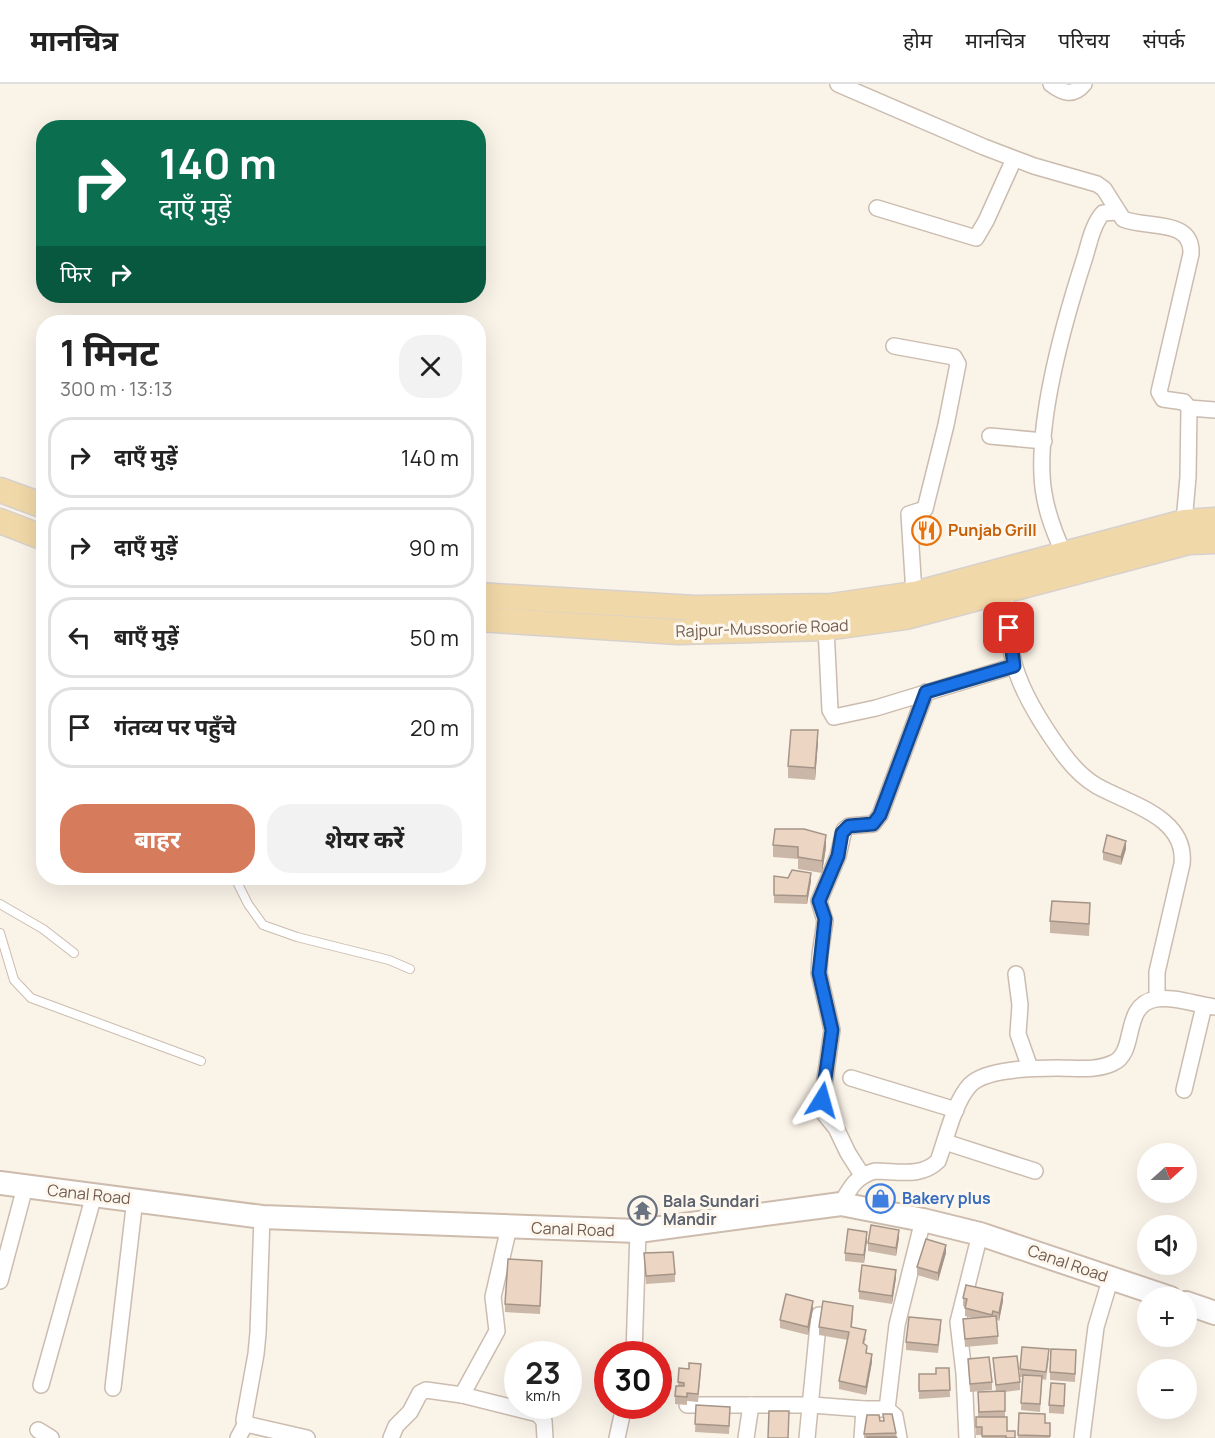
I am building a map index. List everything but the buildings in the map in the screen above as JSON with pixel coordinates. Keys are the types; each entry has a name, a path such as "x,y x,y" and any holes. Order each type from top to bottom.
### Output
{"main road":[{"path":"0,490 36,503"},
{"name":"Rajpur-Mussoorie Road","path":"486,620 678,632 826,628 906,617 930,597 1064,554 1184,522 1215,520"},
{"path":"0,521 36,535"},
{"name":"Rajpur-Mussoorie Road","path":"486,596 694,609 831,606 1004,590 1189,542 1215,541"}],"street":[{"path":"838,84 1014,159 1097,184 1127,220 1181,231 1187,235 1191,254 1159,392 1163,399 1184,402 1189,408 1188,477 1184,522"},
{"path":"1051,84 1061,92 1068,93 1074,92 1084,84"},
{"path":"877,208 976,238 1014,159"},
{"path":"1064,554 1050,525 1045,501 1041,467 1044,423 1055,368 1078,279 1090,243 1100,216 1105,212 1118,212"},
{"path":"894,346 954,357 958,363 946,425 925,509 909,514 930,597"},
{"path":"1189,408 1215,410"},
{"path":"990,436 1044,441"},
{"path":"1004,590 1014,666 1025,694 1061,752 1079,772 1095,785 1138,805 1157,817 1171,829 1181,843 1182,864 1156,972 1157,999"},
{"path":"826,628 832,716 838,717 876,708 1014,666"},
{"path":"862,1175 822,1108 822,1087 832,1030 819,973 825,919 819,901 838,856 844,830 849,826 873,824 880,815 926,692"},
{"path":"1016,974 1020,1001 1018,1034 1030,1068"},
{"path":"841,1204 852,1184 862,1175 875,1171 921,1172 938,1161 956,1110 966,1090 976,1080 1030,1068 1099,1067 1116,1062 1124,1054 1135,1015 1146,1003 1157,999 1209,1006 1184,1090"},
{"path":"850,1078 956,1110"},
{"path":"945,1142 1035,1170"},
{"name":"Canal Road","path":"0,1183 262,1216 638,1231 841,1204 924,1220 980,1234 1138,1287"},
{"path":"0,1281 25,1187"},
{"path":"40,1385 94,1195"},
{"path":"112,1388 135,1199"},
{"path":"238,1438 246,1423 244,1416 256,1354 262,1216"},
{"path":"887,1409 897,1325 924,1220"},
{"path":"462,1395 497,1331 494,1297 509,1227"},
{"path":"634,1341 638,1231"},
{"path":"967,1438 964,1373 958,1322 980,1234"},
{"path":"1082,1438 1096,1327 1111,1278"},
{"path":"1197,1307 1215,1313"},
{"path":"807,1438 819,1315"},
{"path":"392,1438 396,1426 410,1412 420,1393 426,1390 462,1395 530,1410 544,1421 545,1438"},
{"path":"687,1405 812,1405 887,1409 895,1416 899,1438"},
{"path":"746,1438 751,1405"},
{"path":"862,1438 864,1409"},
{"path":"617,1438 621,1419"},
{"path":"246,1423 307,1438"}],"lane":[{"path":"238,885 248,904 263,925 297,937 389,960 410,969"},
{"path":"0,904 44,929 74,953"},
{"path":"0,933 14,980 31,998 201,1061"}],"place":[{"name":"Punjab Grill","path":"927,530"},
{"name":"Bakery plus","path":"881,1198"},
{"name":"Bala Sundari Mandir","path":"642,1210"}],"route":[{"path":"822,1100 822,1087 832,1030 819,973 825,919 819,901 838,856 842,833 849,826 876,822 926,692 1014,666 1009,628"}]}
